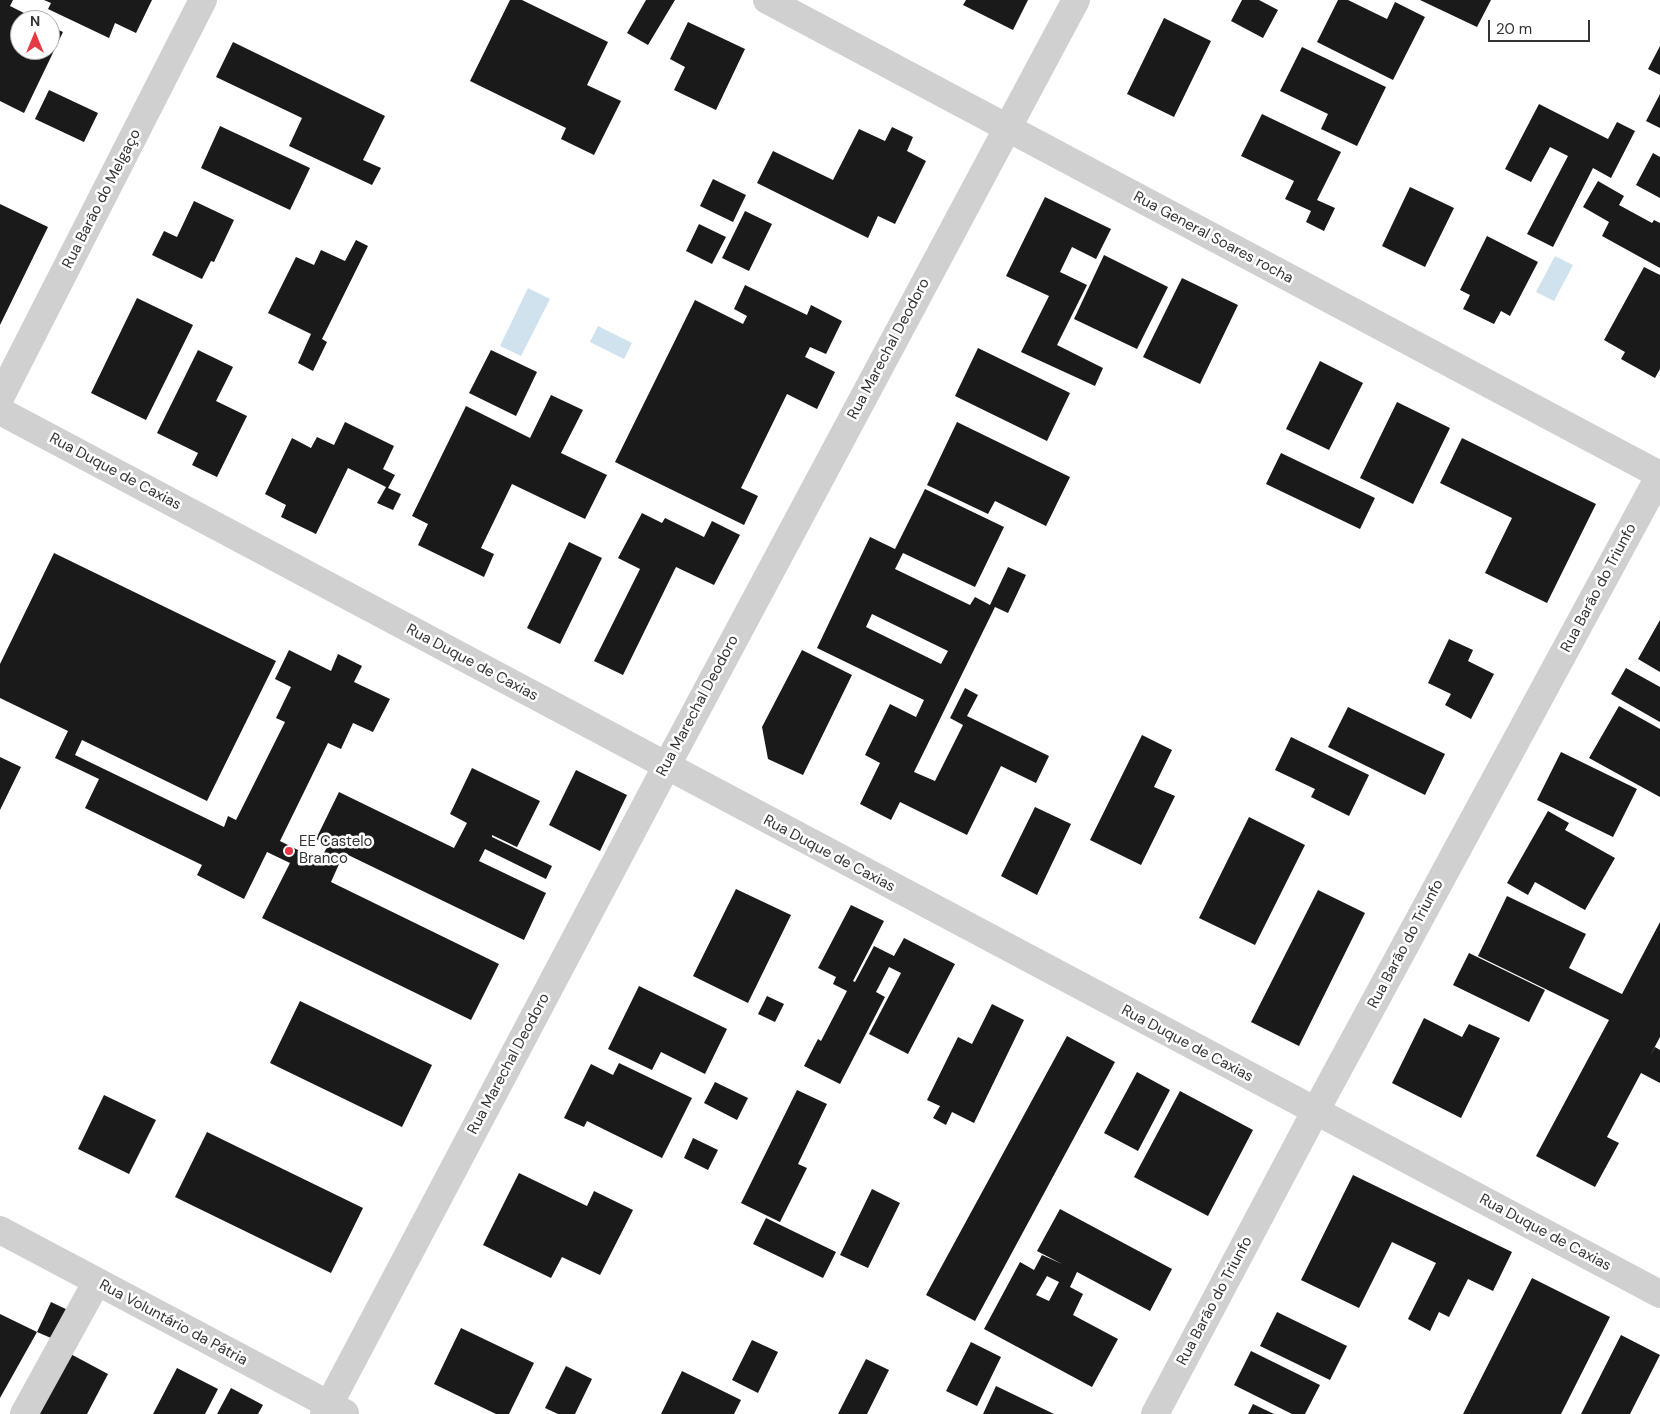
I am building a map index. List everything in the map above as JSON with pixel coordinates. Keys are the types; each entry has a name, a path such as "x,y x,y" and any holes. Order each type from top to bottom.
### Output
{"street":[{"name":"Rua Barão do Melgaço","path":"0,398 203,0"},
{"name":"Rua General Soares rocha","path":"767,0 1660,475"},
{"name":"Rua Marechal Deodoro","path":"333,1411 666,767 1076,0"},
{"name":"Rua Duque de Caxias","path":"0,411 666,767 1660,1294"},
{"name":"Rua Barão do Triunfo","path":"1155,1414 1315,1112 1660,475"},
{"name":"Rua Voluntário da Pátria","path":"0,1230 333,1411"},
{"path":"24,1414 96,1283"}],"water":[{"path":"1555,256 1573,265 1554,301 1536,292"},
{"path":"528,288 550,299 521,356 500,346"},
{"path":"598,326 632,343 624,359 590,342"}],"building":[{"path":"0,0 13,0 10,6 18,10 10,10 10,60 50,60 24,113 0,101"},
{"path":"44,0 152,0 136,33 115,23 109,38 60,15 60,10 48,9 51,3"},
{"path":"510,0 522,0 608,42 587,85 621,101 594,155 561,139 566,128 470,81"},
{"path":"646,0 675,0 648,45 627,33"},
{"path":"966,0 1028,0 1013,30 963,5"},
{"path":"1242,0 1259,0 1278,10 1263,38 1231,21"},
{"path":"1338,0 1348,0 1387,19 1395,2 1425,17 1393,80 1317,42"},
{"path":"1420,0 1491,0 1477,27"},
{"path":"1164,18 1211,41 1174,117 1127,94"},
{"path":"688,22 745,49 716,110 674,90 685,67 670,59"},
{"path":"233,42 385,116 363,160 381,168 372,185 289,146 302,118 216,77"},
{"path":"1660,46 1660,75 1648,69"},
{"path":"1302,47 1386,87 1357,146 1321,129 1328,114 1280,91"},
{"path":"49,90 98,113 84,142 35,119"},
{"path":"1660,94 1660,128 1646,121"},
{"path":"1539,104 1608,139 1617,122 1635,131 1611,178 1593,168 1553,247 1527,234 1568,156 1550,147 1531,182 1505,169"},
{"path":"1262,114 1341,152 1317,200 1335,208 1324,231 1306,222 1311,211 1285,199 1294,181 1241,156"},
{"path":"220,126 310,168 290,210 201,168"},
{"path":"892,127 913,137 907,151 926,161 895,224 878,216 868,238 757,183 773,151 833,180 859,129 885,141"},
{"path":"1653,153 1660,157 1660,198 1636,185"},
{"path":"713,179 746,195 733,222 700,206"},
{"path":"1598,181 1624,196 1619,205 1652,223 1654,220 1660,223 1660,268 1602,236 1609,222 1583,207"},
{"path":"1410,187 1454,208 1425,267 1382,246"},
{"path":"1045,197 1111,229 1096,259 1072,247 1060,272 1087,285 1057,345 1103,368 1095,386 1021,352 1049,296 1006,276"},
{"path":"194,201 234,220 214,262 211,261 202,279 152,255 164,231 177,237"},
{"path":"0,204 48,227 0,325"},
{"path":"745,211 772,224 749,271 722,258"},
{"path":"699,224 726,237 712,264 686,251"},
{"path":"1487,236 1538,262 1510,316 1501,311 1494,324 1463,309 1470,295 1460,290"},
{"path":"356,240 368,246 322,339 327,342 313,371 298,363 311,334 268,313 296,257 314,265 321,250 345,261"},
{"path":"1104,255 1168,287 1137,349 1074,319"},
{"path":"1644,267 1660,275 1660,369 1655,378 1621,359 1625,352 1604,340"},
{"path":"1182,278 1238,305 1200,384 1143,357"},
{"path":"745,285 807,315 811,305 842,321 826,354 810,347 805,357 835,372 817,409 787,394 741,488 758,496 744,525 615,462 695,300 743,324 747,316 734,309"},
{"path":"137,298 193,325 146,420 91,393"},
{"path":"978,348 1070,393 1047,441 955,396"},
{"path":"198,350 233,367 216,401 247,416 217,477 192,465 198,453 157,433"},
{"path":"491,350 537,372 516,416 469,393"},
{"path":"1320,361 1363,383 1329,450 1286,429"},
{"path":"551,395 583,410 561,453 607,475 585,519 512,484 481,548 494,554 484,577 418,545 428,524 412,516 466,406 530,438"},
{"path":"1397,402 1450,428 1413,504 1360,478"},
{"path":"345,422 394,446 383,469 395,475 388,488 401,494 393,510 377,503 386,487 348,468 316,534 281,517 286,505 265,494 292,438 311,448 317,437 334,445"},
{"path":"957,422 1070,477 1046,526 995,501 988,514 927,485"},
{"path":"1462,438 1596,504 1547,603 1485,573 1512,518 1440,483"},
{"path":"1281,453 1375,498 1360,529 1266,484"},
{"path":"925,489 1004,527 975,587 903,553 895,569 970,605 975,597 990,605 1008,567 1026,575 1008,613 995,607 914,772 935,781 963,725 950,718 965,688 978,695 967,716 1049,756 1036,783 1001,766 967,835 900,802 891,820 860,804 880,763 865,755 890,704 916,717 924,700 817,648 870,537 895,549","holes":["872,614 948,651 941,664 866,627"]},
{"path":"642,513 662,523 665,518 704,537 712,521 740,535 714,585 676,567 623,675 594,661 640,569 618,558"},
{"path":"569,542 602,558 560,644 527,628"},
{"path":"54,553 276,661 207,801 82,740 75,755 224,827 228,816 236,820 285,722 276,718 291,687 275,679 289,650 331,671 338,654 362,666 354,682 390,699 373,732 353,723 341,749 328,743 280,841 320,861 328,845 316,839 339,792 454,848 467,823 450,814 472,768 540,801 517,847 492,835 492,837 552,866 546,879 485,849 479,861 546,893 524,940 344,853 331,882 499,964 471,1020 262,918 290,863 267,852 244,899 197,875 202,865 85,808 99,779 55,758 68,731 0,698 0,664"},
{"path":"1660,620 1660,672 1638,659"},
{"path":"1449,639 1473,650 1468,661 1494,674 1471,719 1445,705 1451,694 1428,683"},
{"path":"802,650 852,675 803,775 768,759 762,727"},
{"path":"1626,668 1660,687 1660,722 1611,694"},
{"path":"1619,706 1660,729 1660,797 1589,758"},
{"path":"1348,707 1445,754 1425,795 1328,747"},
{"path":"1142,735 1172,750 1154,787 1175,796 1141,865 1090,840"},
{"path":"1291,737 1369,775 1349,816 1311,797 1315,789 1275,770"},
{"path":"1561,752 1637,789 1613,837 1537,800"},
{"path":"0,757 21,767 0,810"},
{"path":"576,770 627,795 600,851 549,825"},
{"path":"1035,807 1071,824 1037,895 1001,876"},
{"path":"1548,811 1569,823 1565,830 1615,858 1585,910 1535,882 1528,895 1507,883"},
{"path":"1249,817 1305,845 1255,945 1199,918"},
{"path":"736,889 791,915 748,1003 693,976"},
{"path":"1318,890 1365,913 1299,1046 1251,1022"},
{"path":"1507,896 1586,934 1569,968 1622,994 1660,922 1660,1037 1650,1056 1655,1047 1660,1050 1660,1083 1641,1073 1607,1137 1619,1143 1595,1187 1536,1156 1609,1020 1478,956"},
{"path":"851,905 884,921 853,981 855,982 874,946 894,956 904,938 955,964 908,1054 869,1034 901,973 889,967 876,992 885,997 840,1084 804,1066 818,1039 821,1041 847,991 833,984 836,977 818,968"},
{"path":"1469,953 1545,990 1529,1022 1453,985"},
{"path":"639,986 727,1029 705,1074 661,1052 652,1070 608,1049"},
{"path":"767,996 784,1004 775,1022 758,1014"},
{"path":"300,1001 432,1065 402,1127 270,1063"},
{"path":"992,1004 1024,1020 974,1123 952,1112 946,1125 933,1118 940,1106 927,1100 958,1037 972,1044"},
{"path":"1424,1018 1462,1037 1469,1024 1500,1038 1461,1118 1392,1083"},
{"path":"1067,1036 1115,1062 975,1321 926,1295"},
{"path":"619,1063 692,1098 662,1158 587,1121 584,1127 564,1118 591,1064 613,1075"},
{"path":"1137,1072 1170,1090 1138,1151 1104,1133"},
{"path":"715,1082 748,1098 737,1120 704,1103"},
{"path":"797,1090 827,1104 798,1164 807,1168 780,1222 741,1203"},
{"path":"1180,1091 1253,1130 1208,1216 1134,1177"},
{"path":"104,1095 156,1120 129,1174 78,1149"},
{"path":"207,1132 363,1208 331,1273 175,1197"},
{"path":"693,1138 718,1150 708,1170 684,1158"},
{"path":"519,1173 587,1206 594,1191 633,1210 600,1275 562,1257 551,1278 483,1245"},
{"path":"1353,1175 1512,1252 1493,1291 1468,1279 1449,1317 1439,1312 1430,1331 1408,1319 1436,1263 1392,1242 1359,1308 1301,1280"},
{"path":"872,1189 900,1203 868,1268 840,1255"},
{"path":"1060,1209 1172,1269 1150,1311 1077,1272 1070,1287 1083,1294 1073,1315 1118,1339 1092,1387 984,1329 1020,1262 1034,1270 1042,1255 1062,1264 1037,1251","holes":["1047,1276 1059,1282 1049,1301 1036,1295"]},
{"path":"766,1218 836,1252 823,1278 753,1244"},
{"path":"1532,1278 1610,1317 1561,1414 1463,1414"},
{"path":"51,1302 72,1312 58,1341 37,1332"},
{"path":"1277,1312 1347,1346 1330,1380 1260,1346"},
{"path":"0,1314 37,1332 0,1398"},
{"path":"461,1328 534,1363 509,1414 496,1414 434,1384"},
{"path":"1621,1335 1660,1355 1630,1414 1581,1414"},
{"path":"752,1340 778,1352 758,1393 732,1380"},
{"path":"971,1342 1001,1357 977,1406 946,1391"},
{"path":"65,1351 108,1374 87,1414 31,1414"},
{"path":"1251,1351 1320,1385 1305,1414 1292,1414 1234,1385"},
{"path":"866,1359 889,1370 867,1414 838,1414"},
{"path":"566,1366 592,1379 575,1414 558,1414 545,1408"},
{"path":"177,1368 218,1389 205,1414 153,1414"},
{"path":"682,1371 741,1400 734,1414 661,1414"},
{"path":"996,1386 1054,1414 983,1414"},
{"path":"231,1388 263,1405 258,1414 217,1414"},
{"path":"1253,1404 1274,1414 1248,1414"}],"place":[{"name":"EE Castelo Branco","path":"289,851"}]}
